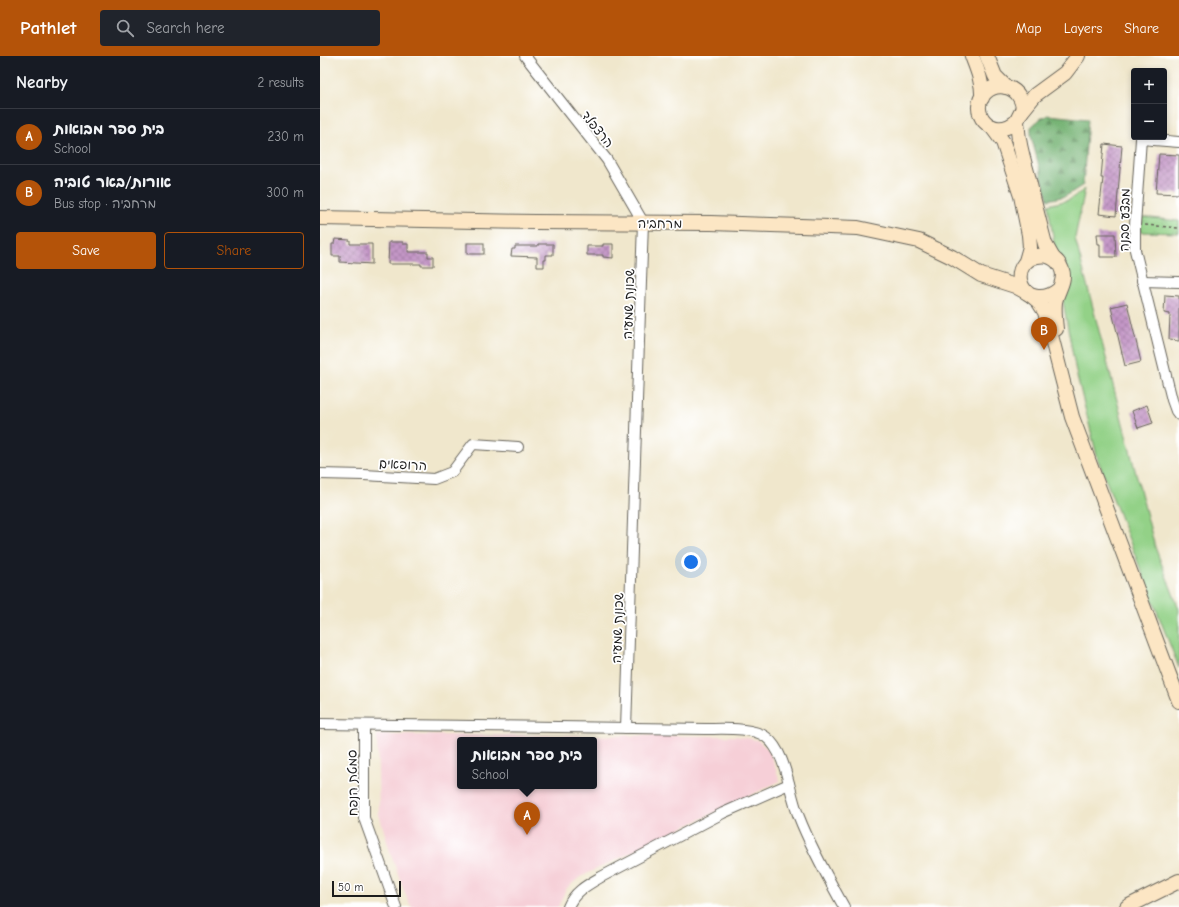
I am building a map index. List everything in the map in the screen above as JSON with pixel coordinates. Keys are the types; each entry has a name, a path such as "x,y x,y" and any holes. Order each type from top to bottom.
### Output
{"main road":[{"path":"972,56 980,80 982,98"},
{"path":"987,56 995,76 1021,101 1020,116 1022,154 1048,251 1062,269 1062,284 1052,295 1039,298 1029,294"},
{"path":"1046,87 1024,93 998,86 992,88 986,92 982,98 980,104 982,118 986,123 998,129 1005,129 1012,126 1036,95 1065,73 1078,56"},
{"path":"992,127 1003,142 1021,196 1029,235 1030,247 1020,273 1020,280 1022,286 1038,301 1045,312 1072,417 1179,700"},
{"name":"מרחביה","path":"320,218 711,223 858,228 919,241 989,279 1015,286 1029,294"},
{"path":"989,279 1015,273 1032,257 1046,255 1053,258"},
{"path":"1058,290 1055,302 1055,314 1060,369"},
{"path":"1127,907 1179,881"}],"street":[{"name":"הרצפלד","path":"525,56 607,160 643,222"},
{"name":"מבצע סבנה","path":"1179,142 1141,139 1135,225 1135,250 1142,281 1172,400 1176,411 1179,414"},
{"name":"שכונת שמעיה","path":"626,728 643,222"},
{"path":"1142,281 1179,282"},
{"name":"הרופאים","path":"320,474 434,479 452,472 473,444 518,447"},
{"path":"320,724 714,729 756,732 766,737 775,747 781,759 798,817 844,907"},
{"name":"סמטת הנפח","path":"364,725 364,818 396,907"},
{"path":"568,907 574,895 601,877 724,813 789,784"}],"path":[{"path":"1135,225 1179,228"}],"shaded area":[{"path":"377,735 736,736 757,740 769,750 780,781 580,877 566,889 558,907 412,907 408,901 391,855 379,814"}],"green space":[{"path":"1048,115 1088,119 1083,185 1066,196 1048,200 1031,136 1031,127 1040,119"},
{"path":"1085,189 1075,238 1155,547 1179,609 1179,668 1098,460 1076,372 1048,205 1069,200"},
{"path":"1142,217 1179,221 1179,233 1141,232"}],"building":[{"path":"1104,144 1122,146 1116,216 1099,214 1103,178 1101,178"},
{"path":"1159,154 1179,155 1179,194 1156,193"},
{"path":"1097,234 1115,234 1116,257 1100,257 1100,244 1098,244"},
{"path":"335,239 350,240 350,244 372,244 372,264 340,262 340,256 332,256 332,244 334,244"},
{"path":"389,242 403,242 403,244 408,244 408,252 428,252 428,257 433,257 433,266 421,266 421,264 388,264"},
{"path":"467,243 484,243 484,254 467,254"},
{"path":"538,244 553,244 553,255 546,255 544,267 537,267 537,257 511,256 512,249 515,249 515,246 538,246"},
{"path":"603,244 613,244 613,258 603,257 603,255 587,255 587,246 603,246"},
{"path":"1165,295 1179,296 1179,341 1169,340 1170,314 1164,313"},
{"path":"1127,303 1141,362 1125,366 1111,307"},
{"path":"1147,405 1153,423 1138,428 1132,411"}],"place":[{"name":"אורות/באר טוביה","path":"1044,350"},
{"name":"בית ספר מבואות","path":"527,835"}]}
